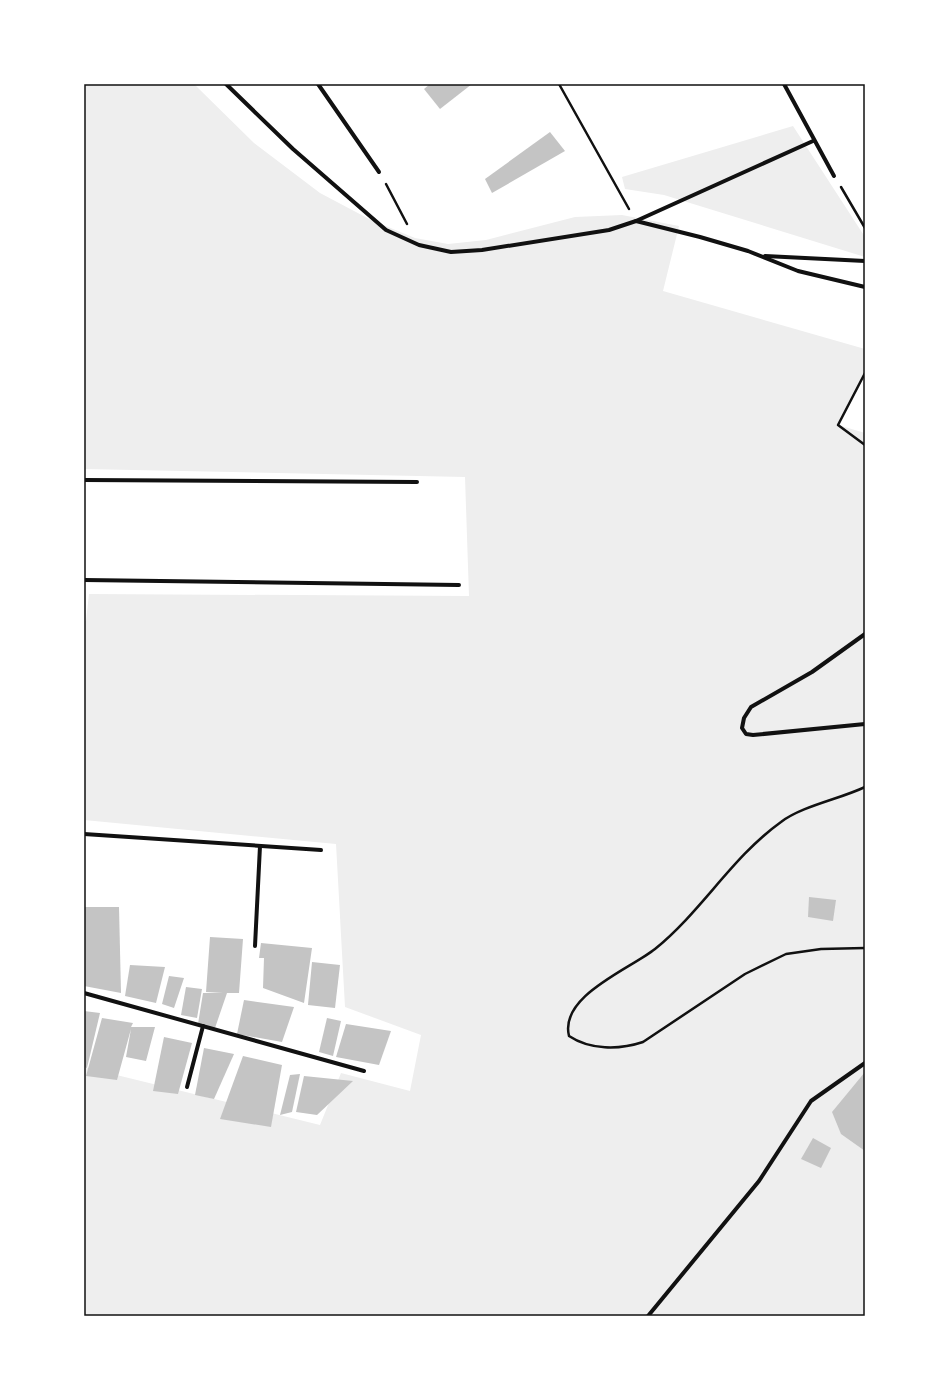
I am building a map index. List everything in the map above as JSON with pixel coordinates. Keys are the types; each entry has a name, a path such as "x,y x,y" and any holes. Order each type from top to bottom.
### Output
{"street":[{"path":"226,84 293,149 386,230 419,245 451,252 482,250 609,230 636,221 813,141"},
{"path":"318,84 379,172"},
{"path":"784,84 813,141 834,176"},
{"path":"636,221 700,237 763,256 798,271 865,287"},
{"path":"763,256 865,261"},
{"path":"84,480 417,482"},
{"path":"84,580 459,585"},
{"path":"865,634 812,672 751,707 744,718 742,728 746,734 753,735 865,724"},
{"path":"84,834 321,850"},
{"path":"256,946 260,846"},
{"path":"84,993 364,1071"},
{"path":"188,1087 203,1026"},
{"path":"648,1316 759,1180 811,1101 865,1063"}],"path":[{"path":"559,84 636,221"},
{"path":"379,172 419,245"},
{"path":"834,176 865,228"},
{"path":"865,373 838,425 865,445"},
{"path":"865,787 793,815 762,836 679,926 655,949 605,980 585,996 573,1010 566,1027 569,1036 578,1042 590,1046 632,1046 643,1042 745,974 786,954 821,949 865,948"}],"shaded area":[{"path":"84,84 194,84 254,143 320,193 371,220 415,238 448,244 486,240 575,217 622,215 679,226 663,291 865,349 865,373 838,425 865,433 865,1316 84,1316 84,1067 320,1125 341,1073 410,1091 421,1035 345,1007 336,844 84,820 84,621 86,621 89,594 469,596 465,477 84,469"},
{"path":"793,126 865,237 865,257 664,195 625,189 622,177"}],"building":[{"path":"430,84 472,84 440,109 424,89"},
{"path":"550,132 565,151 492,193 485,179"},
{"path":"809,897 836,900 833,921 808,917"},
{"path":"84,907 119,907 121,993 84,986"},
{"path":"210,937 243,939 239,993 227,993 215,1028 198,1024 203,993 223,993 206,992"},
{"path":"261,943 312,948 304,1003 263,988 264,958 259,958"},
{"path":"312,962 340,965 335,1008 308,1005"},
{"path":"130,965 165,967 156,1003 125,996"},
{"path":"169,976 184,978 174,1008 162,1004"},
{"path":"186,987 202,989 197,1018 181,1015"},
{"path":"244,1000 294,1007 282,1042 237,1034"},
{"path":"84,1011 100,1013 87,1068 84,1067"},
{"path":"102,1018 133,1023 131,1027 155,1027 146,1061 126,1057 131,1029 117,1080 86,1076"},
{"path":"327,1018 341,1021 333,1056 319,1052"},
{"path":"346,1024 391,1031 379,1065 336,1057"},
{"path":"164,1037 192,1043 178,1094 153,1091"},
{"path":"204,1048 234,1054 214,1099 195,1095"},
{"path":"243,1056 282,1065 271,1127 220,1119"},
{"path":"865,1072 865,1151 841,1134 832,1112"},
{"path":"300,1074 292,1112 280,1115 290,1075"},
{"path":"304,1076 353,1081 317,1115 296,1112"},
{"path":"813,1138 831,1148 821,1168 801,1159"}]}
